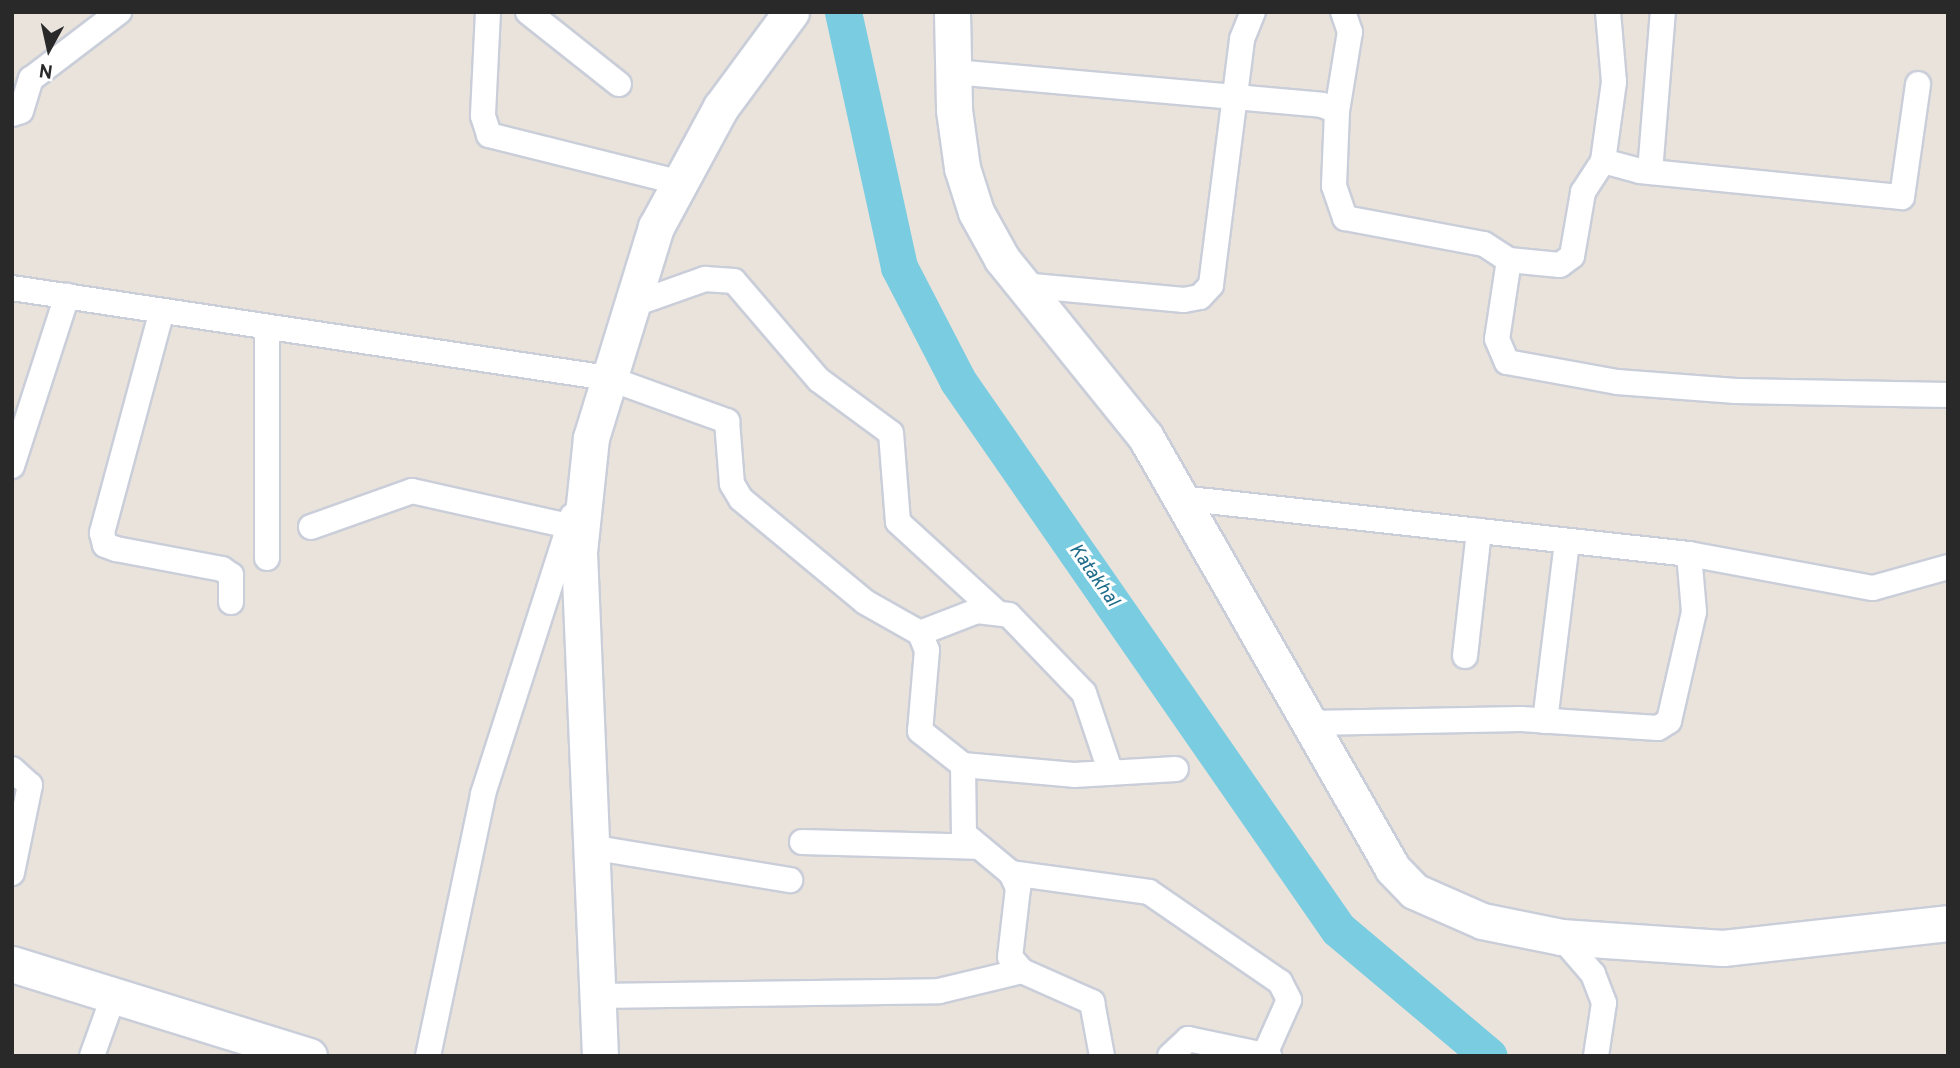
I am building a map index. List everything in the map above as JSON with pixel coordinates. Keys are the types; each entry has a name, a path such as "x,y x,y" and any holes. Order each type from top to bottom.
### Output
{"street":[{"path":"12,114 21,111 31,79 119,12"},
{"path":"488,12 483,116 489,135 678,182"},
{"path":"528,12 619,84"},
{"path":"428,1056 483,794 587,470 608,378 629,306 678,182 721,107 791,12"},
{"path":"952,12 961,169 976,212 1022,285 1145,436 1392,868 1414,891 1460,914 1561,937 1723,948 1948,923"},
{"path":"1022,285 1200,297 1211,285 1242,39 1253,12"},
{"path":"1343,12 1350,32 1336,111 1334,186 1345,218 1484,244 1509,260 1568,264 1583,192 1603,161 1614,82 1608,12"},
{"path":"1650,172 1663,12"},
{"path":"954,72 1236,97 1336,111"},
{"path":"1603,161 1650,172 1902,197 1918,85"},
{"path":"1509,260 1497,339 1507,362 1618,382 1736,391 1948,395"},
{"path":"629,306 705,279 734,281 819,380 891,433 898,522 995,611"},
{"path":"12,288 161,314 608,378 727,421 732,484 741,499 865,602 920,633 927,650 920,731 963,765 1111,773 1176,769"},
{"path":"12,466 67,296"},
{"path":"161,314 102,533 105,545 116,549 222,569 231,575 231,602"},
{"path":"267,329 267,558"},
{"path":"587,470 579,552 600,1056"},
{"path":"311,527 412,491 569,526"},
{"path":"1180,498 1689,554 1873,588 1948,567"},
{"path":"1465,656 1479,531"},
{"path":"1545,721 1567,541"},
{"path":"1311,723 1545,721 1658,728 1669,721 1694,612 1689,554"},
{"path":"920,633 956,617 995,611 1009,615 1084,693 1111,773"},
{"path":"963,765 961,816 976,847 1011,873 1149,892 1280,982 1289,1000 1267,1055 1188,1039 1170,1056"},
{"path":"12,769 30,785 12,873"},
{"path":"802,842 976,847"},
{"path":"590,847 790,880"},
{"path":"1011,873 1019,905 1010,957 1022,971 1092,1002 1102,1056"},
{"path":"1561,937 1592,974 1604,1003 1597,1048"},
{"path":"12,964 112,1000 309,1056"},
{"path":"597,996 939,991 1022,971"},
{"path":"92,1056 112,1000"}],"waterway":[{"name":"Katakhal","path":"843,12 899,267 958,381 1338,929 1489,1056"}]}
